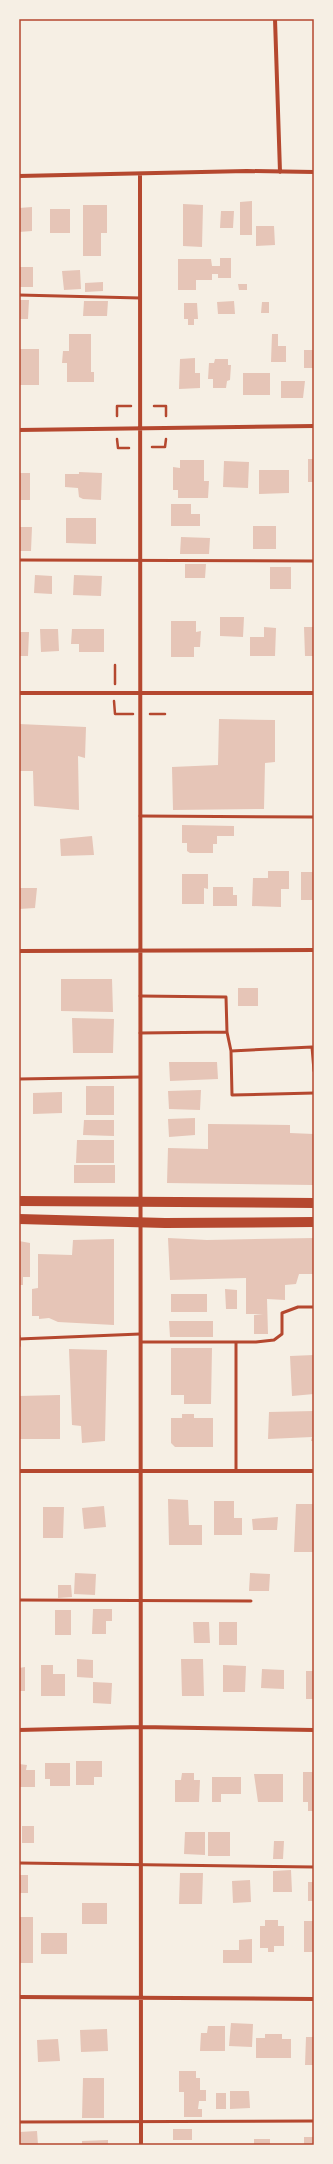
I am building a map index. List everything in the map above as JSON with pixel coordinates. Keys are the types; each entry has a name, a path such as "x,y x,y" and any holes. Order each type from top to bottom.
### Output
{"main road":[{"path":"19,1201 314,1203"},
{"path":"19,1219 314,1222"}],"street":[{"path":"275,19 280,172"},
{"path":"19,176 314,172"},
{"path":"140,175 141,2145"},
{"path":"19,430 314,426"},
{"path":"19,693 314,693"},
{"path":"19,951 314,950"},
{"path":"19,1471 314,1471"},
{"path":"19,1730 141,1727 314,1730"},
{"path":"19,1997 314,1999"}],"lane":[{"path":"19,295 140,298"},
{"path":"19,560 314,561"},
{"path":"140,816 314,817"},
{"path":"140,996 226,997 227,1032 232,1051 232,1095 314,1093"},
{"path":"140,1033 227,1032"},
{"path":"232,1051 312,1047 314,1071"},
{"path":"19,1079 140,1077"},
{"path":"140,1342 236,1342 274,1340 282,1334 282,1313 298,1307 314,1307"},
{"path":"19,1346 19,1338 140,1334"},
{"path":"236,1342 236,1471"},
{"path":"19,1600 251,1601"},
{"path":"19,1863 141,1866 314,1867"},
{"path":"19,2122 113,2120 141,2122 314,2121"}],"path":[{"path":"117,416 117,406 131,406"},
{"path":"154,406 166,406 166,416"},
{"path":"118,439 118,448 129,448"},
{"path":"152,447 165,447 166,439"}],"building":[{"path":"252,201 252,235 240,235 240,202"},
{"path":"183,204 203,205 202,247 183,246"},
{"path":"83,205 107,205 107,233 101,233 101,256 83,256"},
{"path":"32,207 32,231 19,232 19,208"},
{"path":"50,209 70,209 70,233 50,233"},
{"path":"221,211 234,211 233,228 220,228"},
{"path":"256,226 274,226 275,245 256,246"},
{"path":"220,258 231,258 231,278 218,278 218,274 212,274 212,280 196,280 196,290 178,290 178,259 211,259 212,266 220,266"},
{"path":"19,267 33,267 33,287 19,287"},
{"path":"80,270 81,289 64,290 62,271"},
{"path":"103,282 103,291 85,292 85,283"},
{"path":"238,284 247,284 247,290 239,290"},
{"path":"19,300 29,300 28,319 19,319"},
{"path":"84,301 108,301 107,316 83,316"},
{"path":"234,301 235,314 218,314 217,302"},
{"path":"262,302 269,302 269,313 261,313"},
{"path":"184,303 197,303 198,319 194,319 194,325 188,325 188,319 184,319"},
{"path":"69,334 91,334 91,372 94,372 94,382 67,382 67,363 62,363 63,351 69,351"},
{"path":"272,334 278,334 278,346 286,346 286,362 271,362"},
{"path":"19,349 39,349 39,385 20,385"},
{"path":"304,350 314,350 314,368 304,368"},
{"path":"195,358 195,373 200,373 200,388 179,389 180,359"},
{"path":"215,359 228,359 228,365 231,365 230,380 227,381 226,388 213,388 213,379 208,379 209,363 214,363"},
{"path":"243,373 270,373 270,395 243,395"},
{"path":"281,381 305,381 303,398 281,398"},
{"path":"308,459 314,459 314,482 308,482"},
{"path":"180,460 204,460 204,481 209,481 208,498 178,498 178,490 173,490 173,467 180,468"},
{"path":"224,461 249,462 248,488 223,487"},
{"path":"259,470 289,470 289,493 259,494"},
{"path":"79,472 102,473 101,500 83,499 79,497 78,488 65,487 65,474 79,474"},
{"path":"19,473 30,473 30,500 19,500"},
{"path":"171,504 191,504 191,514 200,514 200,526 171,526"},
{"path":"66,518 96,518 96,544 66,543"},
{"path":"253,526 276,526 276,549 253,549"},
{"path":"19,527 32,527 31,551 19,551"},
{"path":"181,537 210,538 209,554 180,554"},
{"path":"185,564 206,564 205,578 185,578"},
{"path":"270,567 291,567 291,589 270,589"},
{"path":"35,575 52,576 52,594 34,593"},
{"path":"74,575 102,576 101,596 73,595"},
{"path":"220,617 244,617 243,637 220,636"},
{"path":"171,621 196,621 196,632 201,631 200,647 194,647 194,657 171,657"},
{"path":"264,627 276,628 275,656 250,656 250,637 264,637"},
{"path":"304,627 314,627 314,656 305,656"},
{"path":"40,629 58,629 59,651 41,652"},
{"path":"72,629 104,629 104,652 79,652 79,644 71,644"},
{"path":"19,632 29,632 28,656 19,656"},
{"path":"219,719 275,720 275,762 265,763 264,809 173,810 172,767 218,765"},
{"path":"19,724 86,727 85,758 78,756 79,810 34,806 33,771 19,771"},
{"path":"182,825 234,826 234,836 217,836 217,844 213,844 213,853 190,853 187,851 187,843 182,843"},
{"path":"92,836 94,855 61,856 60,839"},
{"path":"268,871 289,871 289,889 281,889 281,907 252,906 253,878 268,878"},
{"path":"301,872 314,872 314,900 301,900"},
{"path":"182,874 208,874 208,889 204,888 204,904 182,904"},
{"path":"213,887 233,887 233,895 237,895 237,906 213,906"},
{"path":"19,888 37,888 35,908 19,909"},
{"path":"61,979 112,979 113,1012 61,1011"},
{"path":"238,988 258,988 258,1006 238,1006"},
{"path":"72,1018 114,1019 113,1053 73,1053"},
{"path":"169,1062 217,1062 218,1079 170,1081"},
{"path":"86,1086 114,1086 114,1115 86,1115"},
{"path":"201,1090 200,1110 169,1109 168,1091"},
{"path":"62,1092 62,1113 33,1114 33,1093"},
{"path":"195,1118 195,1135 169,1137 168,1119"},
{"path":"84,1120 114,1120 114,1136 83,1135"},
{"path":"208,1124 290,1125 290,1133 314,1134 314,1185 167,1183 168,1148 208,1149"},
{"path":"77,1140 114,1140 114,1163 76,1163"},
{"path":"74,1165 115,1165 115,1183 74,1183"},
{"path":"168,1238 207,1240 314,1238 314,1274 299,1274 296,1284 285,1285 285,1300 267,1299 268,1334 254,1334 254,1315 263,1314 246,1314 246,1278 170,1280"},
{"path":"114,1239 114,1325 58,1322 49,1318 39,1319 39,1316 32,1316 32,1289 38,1288 38,1254 72,1255 73,1240"},
{"path":"19,1241 30,1243 30,1277 23,1277 23,1285 19,1285"},
{"path":"225,1289 237,1290 237,1309 226,1309"},
{"path":"171,1294 207,1294 207,1312 171,1312"},
{"path":"169,1321 213,1321 213,1337 170,1337"},
{"path":"171,1348 212,1348 211,1404 184,1404 184,1395 171,1395"},
{"path":"69,1349 107,1350 105,1441 82,1443 81,1426 72,1425"},
{"path":"314,1355 314,1394 292,1396 290,1356"},
{"path":"60,1395 60,1439 19,1439 19,1396"},
{"path":"314,1411 314,1441 311,1441 312,1437 268,1439 269,1412"},
{"path":"182,1414 194,1414 194,1418 213,1418 213,1447 175,1447 171,1443 171,1418 182,1418"},
{"path":"168,1499 188,1500 189,1525 202,1525 202,1545 169,1545"},
{"path":"214,1501 234,1501 234,1518 242,1518 242,1535 214,1535"},
{"path":"296,1504 314,1504 314,1552 294,1552"},
{"path":"104,1506 106,1527 84,1529 82,1508"},
{"path":"43,1507 64,1507 63,1538 43,1538"},
{"path":"278,1517 277,1530 253,1530 252,1519"},
{"path":"75,1573 96,1574 95,1595 74,1594"},
{"path":"250,1573 270,1574 269,1591 249,1591"},
{"path":"58,1585 71,1585 72,1597 58,1598"},
{"path":"93,1609 112,1609 112,1621 106,1621 106,1634 92,1634"},
{"path":"55,1610 71,1610 71,1635 55,1635"},
{"path":"193,1622 209,1622 210,1643 194,1643"},
{"path":"219,1622 237,1622 237,1645 219,1645"},
{"path":"77,1659 93,1660 93,1678 77,1677"},
{"path":"181,1659 203,1659 204,1696 182,1696"},
{"path":"41,1665 53,1665 53,1674 65,1674 65,1696 41,1696"},
{"path":"223,1665 246,1666 245,1692 223,1692"},
{"path":"25,1667 25,1691 19,1691 19,1668"},
{"path":"262,1669 284,1670 284,1689 261,1688"},
{"path":"306,1671 314,1671 314,1699 306,1699"},
{"path":"93,1682 112,1683 111,1704 93,1703"},
{"path":"76,1761 102,1761 102,1777 94,1777 94,1785 76,1785"},
{"path":"45,1763 70,1763 70,1786 50,1786 50,1779 45,1779"},
{"path":"19,1764 27,1765 26,1770 35,1770 35,1787 19,1787"},
{"path":"303,1772 314,1772 314,1811 308,1811 308,1802 303,1802"},
{"path":"182,1773 194,1773 194,1780 200,1780 199,1802 175,1802 175,1780 181,1780"},
{"path":"254,1774 283,1774 283,1802 258,1802"},
{"path":"212,1777 241,1777 241,1794 221,1794 221,1802 212,1802"},
{"path":"22,1826 34,1826 34,1843 22,1843"},
{"path":"185,1832 205,1832 205,1855 184,1854"},
{"path":"208,1832 230,1832 230,1856 208,1856"},
{"path":"274,1841 284,1841 283,1859 273,1859"},
{"path":"291,1870 292,1892 273,1892 273,1871"},
{"path":"180,1873 203,1873 202,1904 179,1904"},
{"path":"19,1875 28,1875 28,1893 19,1893"},
{"path":"250,1880 251,1902 233,1903 232,1881"},
{"path":"308,1882 314,1882 314,1901 308,1901"},
{"path":"82,1903 107,1903 107,1924 82,1924"},
{"path":"19,1917 33,1917 33,1963 19,1963"},
{"path":"265,1920 278,1920 278,1926 284,1926 284,1946 274,1946 274,1952 268,1952 268,1948 260,1948 260,1926 265,1926"},
{"path":"304,1921 314,1921 314,1952 304,1952"},
{"path":"41,1933 67,1933 67,1954 41,1954"},
{"path":"252,1939 252,1963 223,1963 223,1950 239,1950 239,1940"},
{"path":"231,2023 253,2024 252,2047 229,2046"},
{"path":"208,2026 225,2026 225,2051 200,2051 201,2033 207,2033"},
{"path":"107,2029 108,2051 81,2052 80,2030"},
{"path":"265,2034 282,2034 282,2039 291,2039 291,2058 256,2058 256,2038 265,2038"},
{"path":"306,2037 314,2037 314,2065 305,2065"},
{"path":"58,2039 60,2061 38,2062 37,2040"},
{"path":"179,2071 196,2071 196,2078 200,2078 200,2090 206,2090 206,2101 199,2101 198,2109 202,2109 202,2117 184,2117 184,2092 179,2092"},
{"path":"83,2078 104,2078 104,2118 82,2118"},
{"path":"230,2091 249,2091 250,2108 230,2109"},
{"path":"216,2093 226,2093 226,2109 216,2109"},
{"path":"173,2129 192,2129 192,2140 173,2140"},
{"path":"37,2131 38,2145 19,2145 19,2132"},
{"path":"304,2137 314,2137 314,2145 304,2145"},
{"path":"254,2139 270,2139 270,2145 254,2145"},
{"path":"108,2140 108,2145 82,2145 82,2141"}]}
